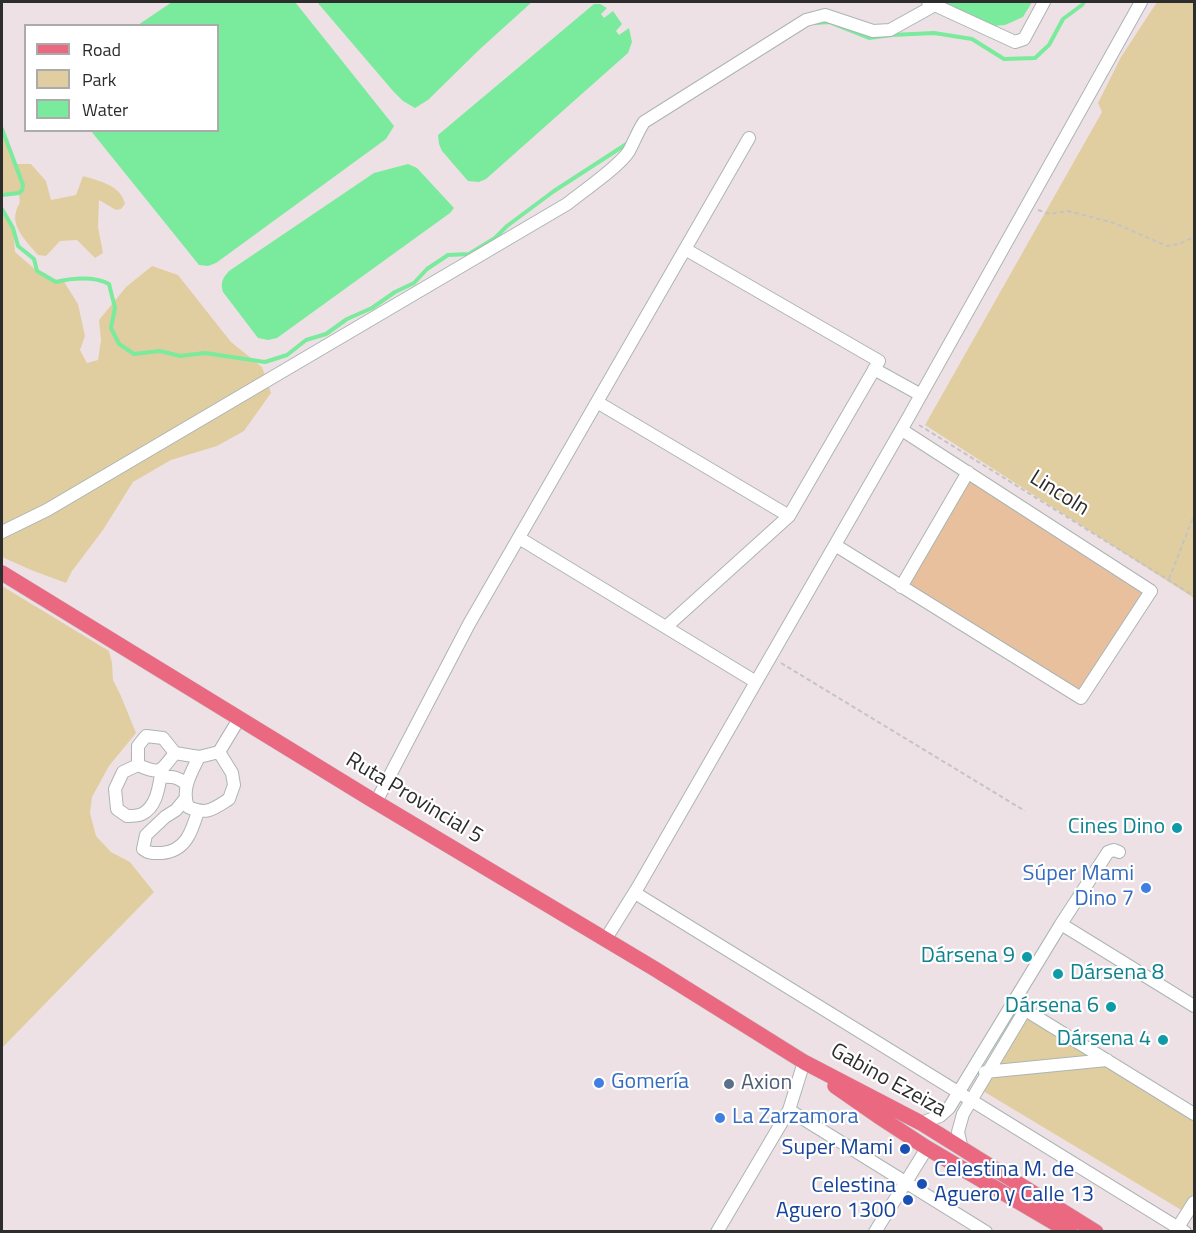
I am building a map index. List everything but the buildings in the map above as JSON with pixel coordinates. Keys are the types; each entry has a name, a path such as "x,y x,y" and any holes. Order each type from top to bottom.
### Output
{"main road":[{"name":"Ruta Provincial 5","path":"2,573 804,1062"},
{"name":"Gabino Ezeiza","path":"804,1062 921,1123 1096,1232"},
{"name":"Gabino Ezeiza","path":"804,1062 842,1091 927,1148 1071,1232"}],"street":[{"path":"2,532 47,510 567,204 628,153 644,122 806,20 825,15 873,31 890,30 931,3 1015,42 1024,39 1044,2"},
{"path":"605,940 635,893 921,396 1141,2"},
{"path":"373,800 470,624 749,138"},
{"path":"666,627 789,516 879,361 685,249"},
{"path":"874,369 921,396"},
{"path":"597,402 789,516"},
{"path":"835,545 1081,698 1151,591 968,472 905,424"},
{"path":"902,586 968,472"},
{"path":"519,538 756,682"},
{"path":"138,765 138,746 146,736 163,738 175,753 199,757 219,752 239,719"},
{"path":"199,757 186,784 185,799 188,807 209,812 230,799 234,785 232,773 219,752"},
{"path":"175,753 162,773 157,794 150,808 141,815 127,816 117,809 115,789 123,772 138,765 153,771 162,773 179,778 186,784"},
{"path":"185,799 176,810 146,835 143,849 149,853 167,852 180,846 192,832 198,811"},
{"path":"141,815 142,823 147,827 154,827"},
{"path":"962,1149 958,1132 963,1114 988,1072 1061,924 1108,852 1114,850 1119,852"},
{"path":"635,893 972,1099 1178,1231 1194,1202"},
{"path":"1061,924 1194,1006"},
{"path":"1019,1006 1194,1114"},
{"path":"921,1123 940,1116 949,1108 1019,1006"},
{"path":"971,1073 1107,1060"},
{"path":"717,1232 789,1110 804,1062"},
{"path":"789,1110 986,1232"},
{"path":"875,1232 927,1148"}],"path":[{"path":"1026,207 1050,214 1068,211 1114,223 1167,246 1179,244 1194,237"},
{"name":"Lincoln","path":"905,424 1194,596"},
{"path":"1169,580 1194,515"},
{"path":"771,657 1025,811"}],"green space":[{"path":"1157,2 1194,2 1194,598 925,425 1102,112 1098,103 1121,57"},
{"path":"2,129 15,164 31,164 46,181 51,200 76,195 83,176 109,185 119,192 125,204 121,209 116,210 99,200 98,227 103,253 95,258 77,240 60,241 46,256 38,255 26,241 18,230 15,218 19,194 2,195"},
{"path":"2,209 13,228 15,252 37,271 56,282 63,280 78,304 85,336 80,350 87,363 98,360 101,340 99,320 126,287 152,266 178,275 231,342 262,367 271,393 244,431 217,446 171,460 133,482 66,583 2,557"},
{"path":"2,586 109,651 113,680 136,733 109,766 92,797 90,813 96,836 111,852 130,862 154,892 2,1048"},
{"path":"1025,1010 1194,1114 1194,1192 1183,1211 978,1088"}],"shaded area":[{"path":"968,472 1151,591 1081,698 901,587"}],"water":[{"path":"172,2 295,2 394,126 386,139 216,263 208,266 199,265 92,132 219,132 219,24 139,24"},
{"path":"317,2 532,2 428,100 415,108 393,91"},
{"path":"944,2 1032,2 1023,17 1005,25 993,26"},
{"path":"594,4 607,8 601,14 604,18 613,11 622,24 616,31 619,35 629,28 632,42 628,53 486,179 479,182 468,181 442,151 438,135"},
{"path":"408,164 417,168 454,208 450,213 277,338 268,340 258,338 223,292 223,280 229,271 374,173"}],"waterway":[{"path":"815,23 829,22 869,38 934,33 972,39 1004,59 1035,58 1049,45 1063,19 1084,2"},
{"path":"2,129 23,185 19,193 2,195"},
{"path":"2,209 13,228 18,246 34,259 37,271 56,282 83,278 109,284 115,308 111,328 119,344 134,354 160,351 180,356 205,353 265,362 287,355 306,340 326,334 347,319 372,308 395,292 414,283 427,269 448,255 469,254 495,238 507,226 554,191 628,143"}],"place":[{"name":"Cines Dino","path":"1177,828"},
{"name":"Súper Mami Dino 7","path":"1146,888"},
{"name":"Dársena 9","path":"1027,957"},
{"name":"Dársena 8","path":"1058,974"},
{"name":"Dársena 6","path":"1111,1007"},
{"name":"Dársena 4","path":"1163,1040"},
{"name":"Gomería","path":"599,1083"},
{"name":"Axion","path":"729,1084"},
{"name":"La Zarzamora","path":"720,1118"},
{"name":"Super Mami","path":"905,1149"},
{"name":"Celestina M. de Aguero y Calle 13","path":"922,1184"},
{"name":"Celestina Aguero 1300","path":"908,1200"}]}
